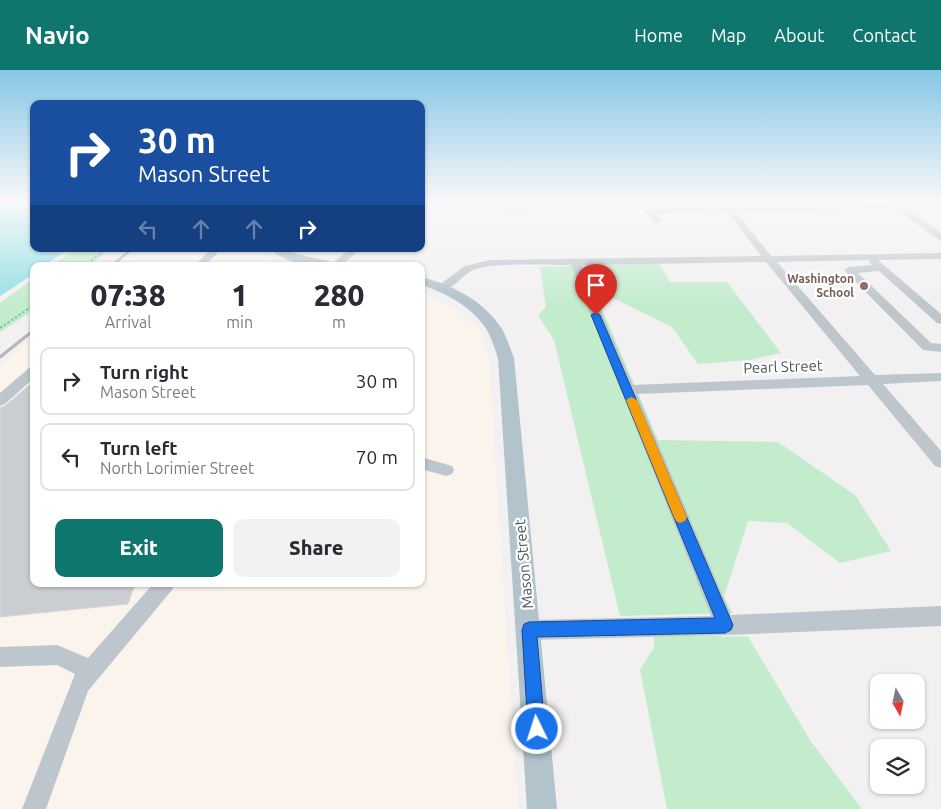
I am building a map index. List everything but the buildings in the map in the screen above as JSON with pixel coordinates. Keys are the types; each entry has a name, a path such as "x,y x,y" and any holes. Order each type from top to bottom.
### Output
{"main road":[{"path":"282,252 297,262"},
{"name":"Mason Street","path":"425,282 441,288 476,307 495,330 506,358 529,630"},
{"path":"529,630 542,809"}],"street":[{"path":"751,236 941,462"},
{"path":"203,262 213,252"},
{"path":"340,262 351,252"},
{"path":"441,288 469,268 490,263 941,256"},
{"path":"869,257 941,320"},
{"path":"575,262 725,625"},
{"path":"882,268 849,270 927,347 941,348"},
{"path":"0,401 30,374"},
{"name":"Pearl Street","path":"627,390 941,377"},
{"path":"425,464 446,470"},
{"path":"34,809 80,684 162,587"},
{"name":"Mason Street","path":"529,630 725,625 941,616"},
{"path":"0,657 57,655 91,670"}],"path":[{"path":"89,262 102,252"},
{"path":"0,328 30,308"}],"shaded area":[{"path":"134,252 262,252 277,262 122,262"},
{"path":"425,293 455,309 480,329 489,356 518,809 0,809 0,365 30,339 30,587 425,587"}],"green space":[{"path":"71,252 107,252 94,262 57,262"},
{"path":"659,263 670,282 727,282 781,353 749,360 698,364 672,327 593,288 658,440 778,442 855,495 891,551 840,563 787,523 748,521 724,597 733,613 620,616 554,340 538,315 546,307 540,267"},
{"path":"30,281 30,313 0,332 0,303"},
{"path":"654,634 748,637 810,740 862,809 667,809 640,669 654,648"}],"water":[{"path":"0,236 30,236 30,252 64,252 50,262 30,262 30,277 0,296"}],"railway":[{"path":"116,262 128,252"},
{"path":"0,357 30,333"}],"slow traffic":[{"path":"631,400 680,517"}],"place":[{"name":"Washington School","path":"864,286"}],"route":[{"path":"537,729 529,630 725,625 596,315"}]}
